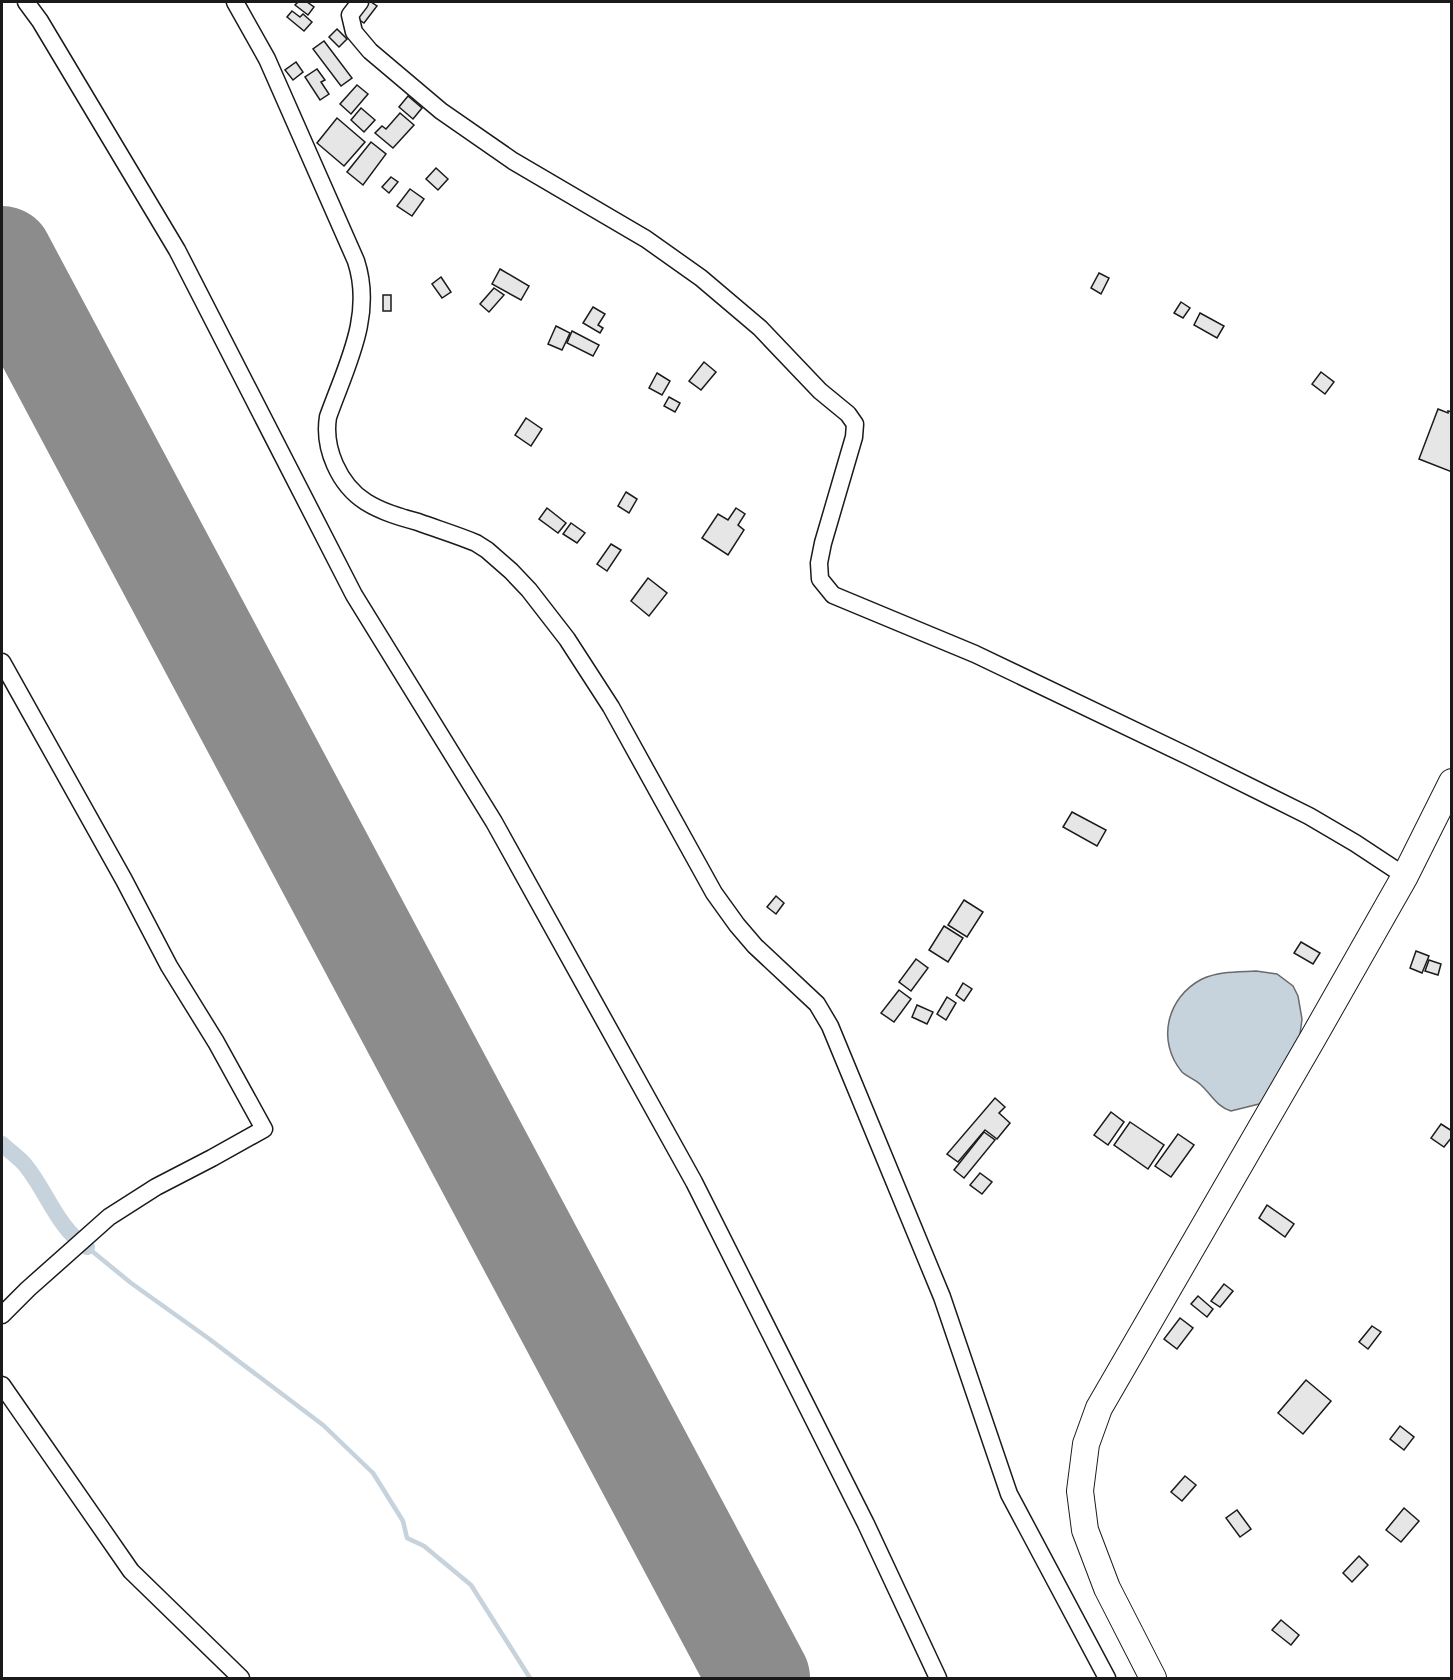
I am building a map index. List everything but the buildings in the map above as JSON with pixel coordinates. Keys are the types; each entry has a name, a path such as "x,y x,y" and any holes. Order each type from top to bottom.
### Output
{"highway":[{"path":"1153,1678 1107,1588 1085,1530 1080,1491 1086,1444 1099,1408 1405,876 1452,782"}],"street":[{"path":"26,2 40,21 177,250 354,595 494,822 694,1182 866,1524 938,1678"},
{"path":"235,2 267,59 322,180 362,276 363,296 359,330 326,427 333,460 340,475 364,501 380,510 476,543 487,550 529,590 567,639 611,707 714,893 755,946 817,1004 835,1036 942,1297 1009,1494 1107,1678"},
{"path":"360,2 350,15 354,32 370,51 441,111 513,161 646,239 701,278 760,328 820,391 848,414 855,424 854,437 819,563 820,579 833,595 975,654 1198,760 1309,816 1405,876"},
{"path":"2,662 124,880 169,966 216,1042 264,1129 156,1187 109,1217 28,1288 2,1315"},
{"path":"2,1385 131,1571 241,1678"}],"shaded area":[{"path":"1256,971 1277,974 1293,986 1298,996 1302,1019 1299,1042 1267,1097 1259,1104 1231,1111 1222,1107 1199,1083 1182,1072 1169,1047 1169,1021 1180,997 1202,979 1222,973"}],"waterway":[{"path":"2,1144 26,1166 60,1220 87,1247"},
{"path":"87,1247 131,1283 323,1425 373,1473 403,1521 407,1538 424,1546 471,1585 530,1678"}],"runway":[{"path":"2,257 759,1678"}]}
